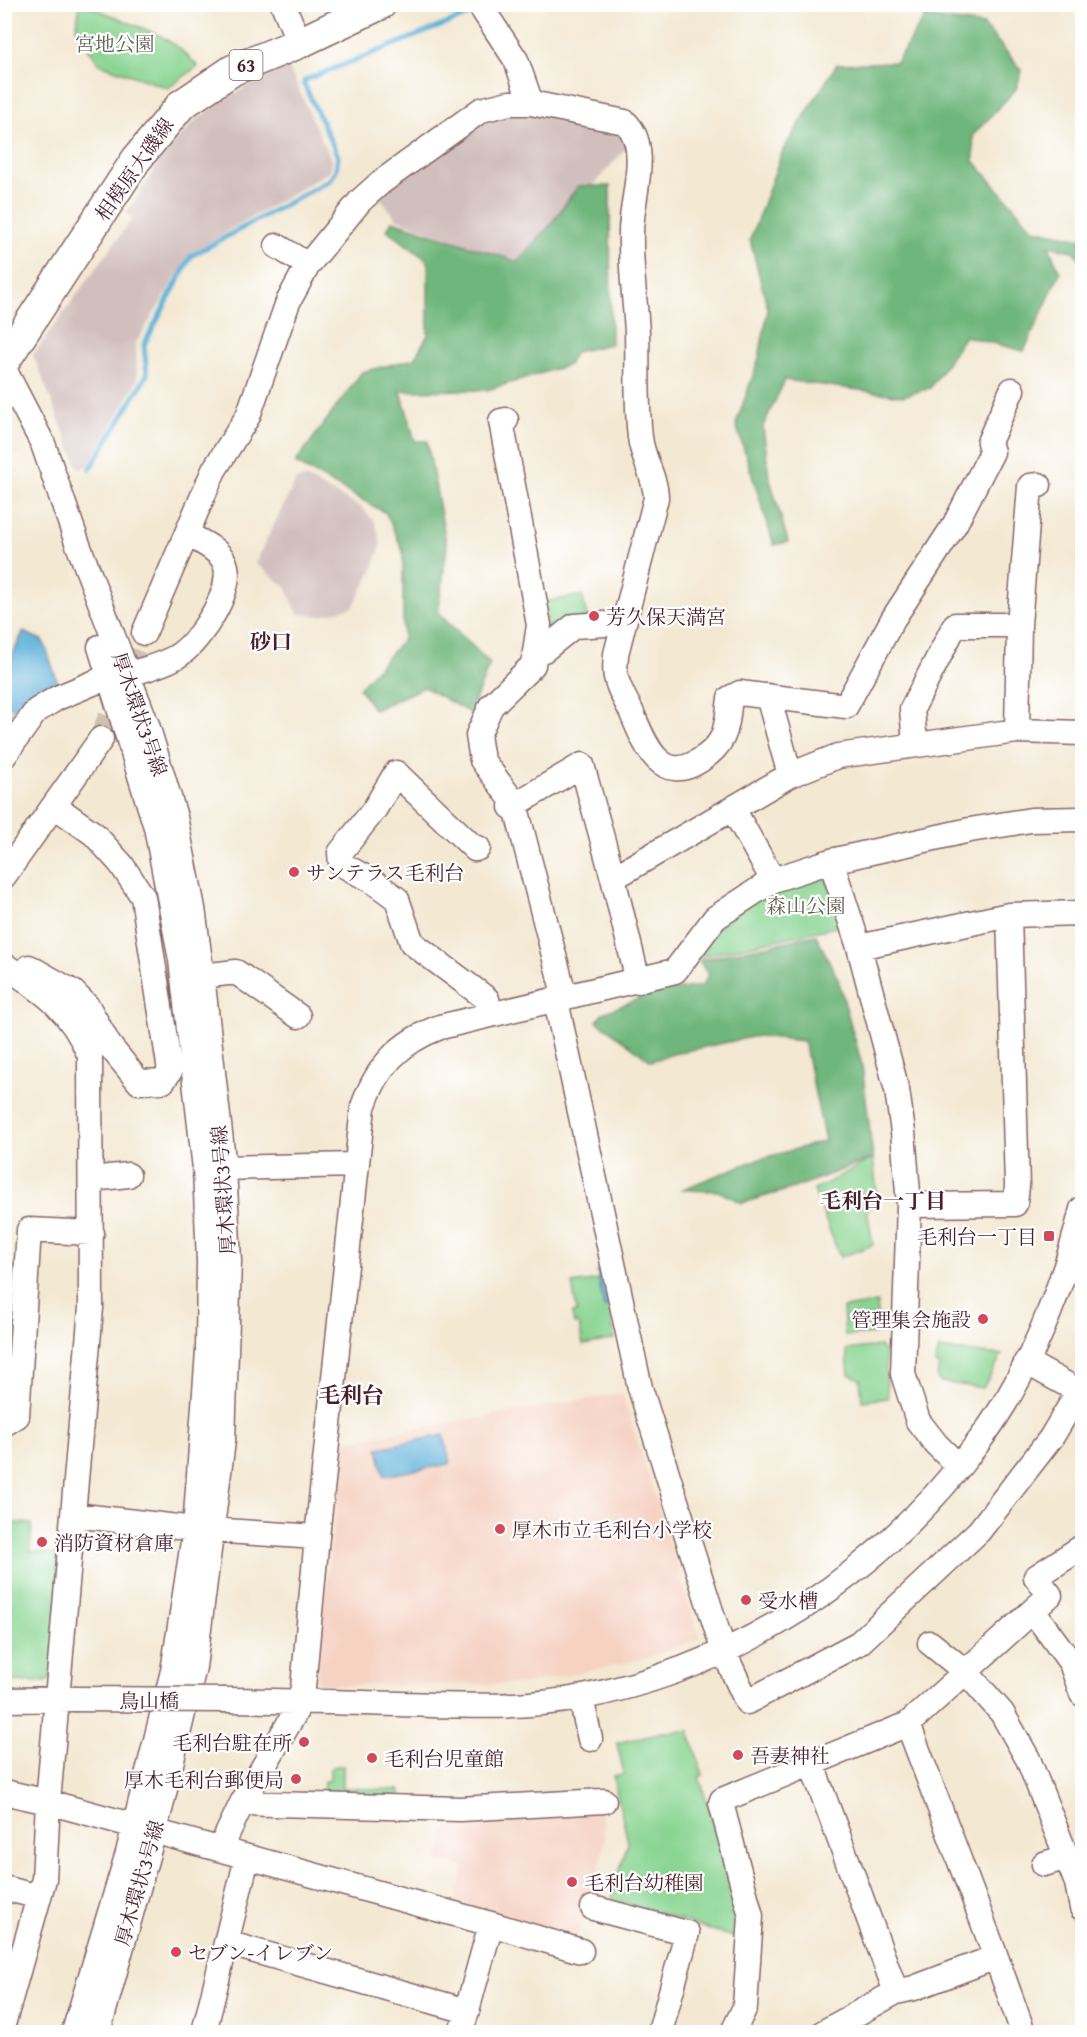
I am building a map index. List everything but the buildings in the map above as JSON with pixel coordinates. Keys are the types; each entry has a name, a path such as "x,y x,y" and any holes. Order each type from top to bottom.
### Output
{"main road":[{"name":"相模原大磯線","path":"4,362 136,160 181,105 233,70 299,43 381,4"}],"street":[{"path":"283,4 299,43"},
{"path":"479,4 516,60 531,103"},
{"path":"144,633 214,470 248,416 288,302 308,265 360,201 380,183 480,110 509,103 531,103 598,114 625,122 633,129 639,153 631,231 637,335 638,422 642,456 656,490 656,498 616,654 615,676 646,746 661,763 673,769 686,769 717,750 727,723 730,698 740,693 846,706 893,619 937,557 961,515 992,452 989,442 1012,390"},
{"path":"277,246 308,265"},
{"name":"厚木環状3号線","path":"4,370 43,444 76,542 118,676 156,827 181,960 205,1168 209,1261 204,1529 194,1667 144,1829 74,2032"},
{"path":"506,420 501,421 529,532 539,625 533,665 491,706 478,735 483,760 513,806 560,999 640,1388 724,1652 747,1702 859,1643 1038,1474 1081,1392 1026,1362"},
{"path":"1017,731 1019,625 1030,486 1039,485"},
{"path":"4,756 36,711 57,698 177,656 196,641 225,590 227,577 224,560 213,549 187,534"},
{"path":"535,652 544,650 574,626 605,624"},
{"path":"915,744 912,709 955,625 1019,625"},
{"name":"厚木環状3号線","path":"118,676 147,725 175,817 193,908 224,1168 229,1260 223,1441 204,1529"},
{"path":"768,696 790,775"},
{"path":"613,878 790,775 838,756 1017,731 1083,732"},
{"path":"4,876 56,807 101,739"},
{"path":"513,806 582,765 638,981"},
{"path":"478,848 475,849 396,773 374,810 340,853 341,864 374,882 396,899 412,943 486,999 490,1014"},
{"path":"4,964 14,963 36,970 73,992 88,1006 109,1045 139,1082 163,1081 170,1071 143,897 121,864 94,834 56,807"},
{"path":"733,809 773,880"},
{"path":"220,1849 242,1803 295,1713 303,1688 355,1165 363,1107 372,1081 390,1058 412,1040 433,1030 490,1014 675,971 715,918 773,880 831,861 970,830 1031,820 1083,819"},
{"path":"831,861 859,947 897,1090 909,1205 903,1374 918,1420 936,1444 959,1467"},
{"path":"859,947 1009,915 1083,912"},
{"path":"909,1205 1015,1204 1017,1186 1003,1087 1009,915"},
{"path":"4,964 60,1005 80,1031 90,1056 92,1179 91,1308 74,1515 66,1699 48,1802 44,1879 4,2021"},
{"path":"202,976 236,972 298,1016"},
{"path":"224,1168 355,1165"},
{"path":"92,1179 128,1175"},
{"name":"鳥山橋","path":"4,1700 225,1700 491,1706 581,1698 649,1680 724,1652 805,1606 859,1569 905,1528 979,1443 1026,1362 1071,1254 1083,1209"},
{"path":"4,1424 17,1416 13,1364 29,1230 92,1233"},
{"path":"74,1515 204,1529 317,1537"},
{"path":"733,2032 745,2007 751,1916 722,1800 908,1724 1050,1595 1036,1576 1083,1546"},
{"path":"1033,1611 1071,1663 1083,1694"},
{"path":"930,1642 966,1672 1002,1713 1028,1759 1077,1882 1083,1908"},
{"path":"581,1698 590,1738"},
{"path":"908,1724 1023,2032"},
{"path":"812,1765 896,1992"},
{"path":"4,1792 220,1849 581,1951"},
{"path":"242,1803 460,1809 604,1801"},
{"name":"厚木環状3号線","path":"98,2032 144,1829"},
{"path":"1044,1864 1067,1857"},
{"path":"204,2032 247,1858"},
{"path":"4,1888 39,1897"},
{"path":"593,1908 687,1934 660,2032"},
{"path":"227,1943 464,2022 491,1924"},
{"path":"824,2032 896,1992 914,1989 996,1957"}],"shaded area":[{"path":"287,64 332,162 330,171 190,254 136,343 137,381 88,466 79,469 33,355 132,219 126,212 136,200 162,156 195,121 225,99"},
{"path":"498,109 597,119 632,142 520,265 397,219 375,191"},
{"path":"306,478 362,508 375,522 381,544 373,569 353,607 320,616 298,614 286,587 255,563 296,480"},
{"path":"5,703 24,714 5,746"},
{"name":"厚木市立毛利台小学校","path":"622,1393 700,1638 645,1659 523,1684 319,1685 316,1681 322,1617 345,1441"},
{"name":"毛利台幼稚園","path":"600,1809 605,1838 596,1885 577,1936 455,1903 465,1867 438,1860 450,1815"}],"green space":[{"name":"宮地公園","path":"80,5 87,5 161,36 179,48 198,66 168,88 99,64 76,29"},
{"path":"925,17 984,25 1022,71 1016,89 973,135 974,161 1033,229 1082,239 1082,261 1073,251 1049,246 1060,273 1024,351 965,336 930,388 903,396 785,380 763,426 769,476 788,542 774,545 736,424 759,358 768,309 750,240 783,150 837,64 896,62"},
{"path":"578,186 610,186 611,344 575,352 568,365 487,390 401,391 415,441 427,441 447,547 438,613 490,663 470,713 424,687 374,710 359,688 403,640 403,551 386,513 295,463 362,372 414,359 428,335 428,261 387,230 392,221 518,262 552,223"},
{"path":"582,595 587,617 550,638 542,602"},
{"name":"森山公園","path":"826,875 841,926 693,958 709,934 764,894"},
{"path":"816,935 838,979 862,1065 873,1158 794,1188 742,1203 718,1191 680,1190 753,1161 825,1141 804,1041 757,1036 676,1053 651,1061 597,1021 603,1013 655,992 702,986 708,975 699,960"},
{"path":"873,1158 878,1202 867,1209 873,1245 840,1257 814,1190"},
{"path":"599,1280 604,1307 609,1306 615,1339 583,1345 579,1324 574,1324 572,1313 577,1312 572,1284"},
{"path":"878,1303 874,1334 845,1336 843,1308"},
{"path":"880,1346 885,1352 888,1398 862,1401 860,1379 849,1374 846,1350"},
{"path":"939,1349 1002,1355 983,1388 940,1382 937,1378 939,1366 935,1364"},
{"path":"4,1522 32,1524 30,1551 62,1555 52,1677 46,1682 5,1681 4,1543 8,1538 5,1534"},
{"path":"689,1731 703,1775 699,1777 741,1907 740,1939 614,1900 612,1897 628,1842 613,1776 624,1774 617,1743 662,1732"},
{"path":"334,1766 343,1766 343,1788 400,1790 400,1799 323,1796 324,1781 330,1781 330,1769"}],"water":[{"path":"23,632 42,640 60,689 21,712 5,702 4,667 7,667"},
{"path":"605,1270 613,1306 604,1307 597,1271"},
{"path":"444,1435 450,1464 384,1476 378,1448"}],"waterway":[{"path":"90,469 147,375 144,345 191,256 330,180 336,170 338,156 304,84 305,80 471,14"}],"tunnel":[{"path":"101,739 144,633"}],"place":[{"name":"芳久保天満宮","path":"594,616"},
{"name":"サンテラス毛利台","path":"294,872"},
{"name":"毛利台一丁目","path":"1049,1236"},
{"name":"管理集会施設","path":"983,1319"},
{"name":"厚木市立毛利台小学校","path":"500,1529"},
{"name":"消防資材倉庫","path":"42,1542"},
{"name":"受水槽","path":"746,1600"},
{"name":"毛利台駐在所","path":"304,1742"},
{"name":"吾妻神社","path":"738,1755"},
{"name":"毛利台児童館","path":"372,1758"},
{"name":"厚木毛利台郵便局","path":"296,1779"},
{"name":"毛利台幼稚園","path":"572,1882"},
{"name":"セブン-イレブン","path":"176,1952"}],"district":[{"name":"砂口","path":"271,641"},
{"name":"毛利台一丁目","path":"883,1200"},
{"name":"毛利台","path":"351,1395"}]}
